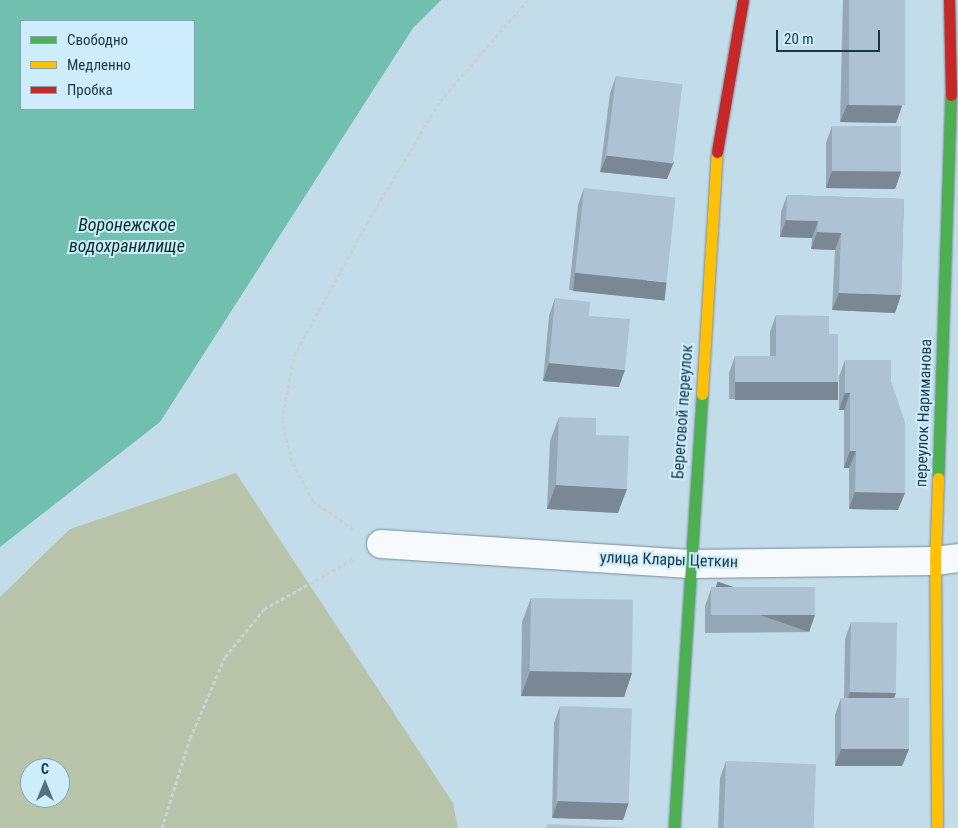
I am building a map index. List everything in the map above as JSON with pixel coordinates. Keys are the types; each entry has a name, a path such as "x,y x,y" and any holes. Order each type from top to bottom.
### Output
{"street":[{"name":"Береговой переулок","path":"674,828 689,564 718,141 743,0"},
{"name":"переулок Нариманова","path":"937,828 946,560 955,75 949,0"},
{"name":"улица Клары Цеткин","path":"381,544 689,564 946,560"}],"path":[{"path":"381,544 352,529 313,501 292,461 282,420 294,356 367,223 440,101 528,0"},
{"path":"162,828 190,738 225,657 264,609 381,544"}],"shaded area":[{"path":"236,473 453,803 458,828 0,828 0,597 70,529"}],"water":[{"name":"Воронежское водохранилище","path":"0,0 441,0 413,28 160,422 0,547"}],"building":[{"path":"849,0 905,0 905,105 849,105"},
{"path":"616,76 683,84 673,164 606,155"},
{"path":"832,126 901,126 901,171 832,171"},
{"path":"584,188 675,198 667,282 575,273"},
{"path":"787,195 904,199 901,295 839,293 841,233 817,232 818,221 786,220"},
{"path":"555,298 590,302 589,316 630,319 625,370 549,363"},
{"path":"776,315 829,316 829,334 838,334 838,382 735,382 735,356 776,356"},
{"path":"845,360 891,360 891,381 905,422 905,493 855,492 856,451 850,451 850,393 845,393"},
{"path":"559,417 596,418 596,435 629,436 627,489 556,485"},
{"path":"711,587 815,587 815,615 711,615"},
{"path":"531,598 633,600 632,673 530,671"},
{"path":"851,622 897,623 896,693 850,692"},
{"path":"841,698 909,698 909,749 841,749"},
{"path":"560,706 632,709 629,803 557,801"},
{"path":"726,761 816,764 814,828 724,828"},
{"path":"547,824 630,828 546,828"}],"traffic: fast":[{"path":"938,478 951,95"},
{"path":"674,828 702,394"}],"traffic: slow":[{"path":"702,394 717,152"},
{"path":"937,828 935,561 938,478"}],"traffic: jam":[{"path":"717,152 743,0"},
{"path":"949,0 951,95"}]}
